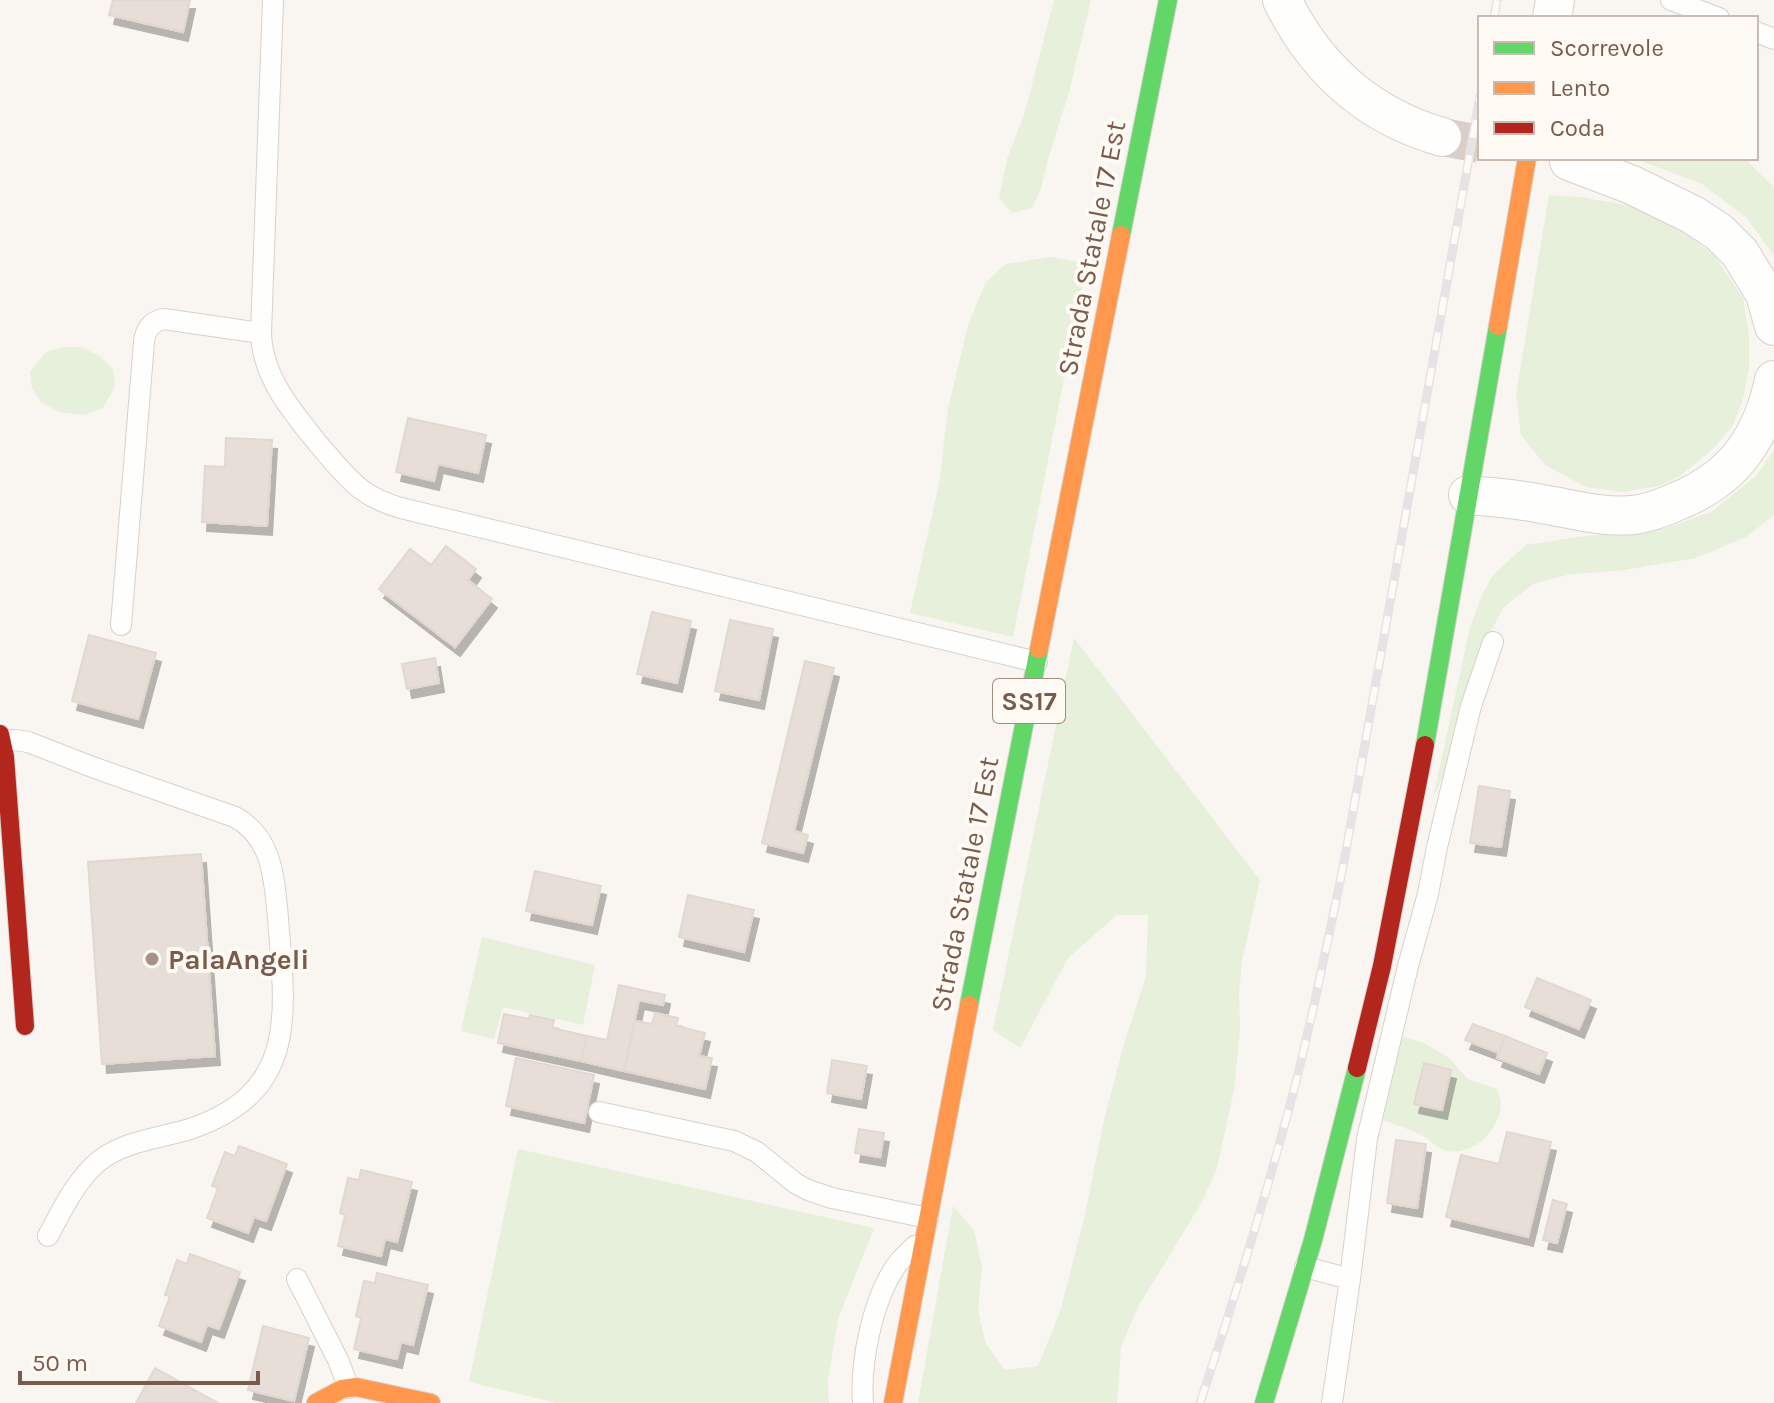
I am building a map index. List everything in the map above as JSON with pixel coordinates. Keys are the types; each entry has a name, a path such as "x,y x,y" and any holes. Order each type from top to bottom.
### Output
{"street":[{"name":"Strada Statale 17 Est","path":"893,1403 1168,0"},
{"path":"1282,0 1312,50 1358,97 1393,119 1442,137"},
{"path":"1264,1403 1340,1137 1385,951 1415,803 1527,160"},
{"path":"1569,161 1632,185 1693,215 1719,232 1740,253 1765,294 1774,326"},
{"path":"1468,495 1539,503 1587,513 1632,515 1657,510 1700,492 1728,470 1753,440 1768,407 1774,380"},
{"path":"1,738 5,757 25,1026"},
{"path":"316,1403 349,1388 369,1389 431,1403"}],"lane":[{"path":"273,0 261,333 263,351 279,390 297,418 347,477 369,495 401,508 1037,662"},
{"path":"1671,0 1714,16"},
{"path":"121,625 146,332 157,321 172,319 261,333"},
{"path":"1332,1403 1367,1139 1471,706 1493,642"},
{"path":"1,738 36,744 235,817 250,827 261,840 270,857 274,878 282,1010 276,1052 266,1078 237,1105 205,1123 105,1157 79,1183 48,1236"},
{"path":"599,1112 734,1141 757,1152 808,1190 926,1228 895,1266 882,1290 864,1368 863,1403"},
{"path":"1305,1267 1350,1279"},
{"path":"297,1279 349,1388"}],"green space":[{"path":"1054,0 1091,0 1041,189 1032,208 1012,213 999,198 1007,159 1024,115"},
{"path":"1638,160 1745,160 1774,187 1774,256 1747,218 1702,184"},
{"path":"1549,195 1627,205 1679,228 1715,256 1743,298 1749,334 1749,369 1743,399 1732,427 1716,446 1680,476 1660,486 1623,492 1586,487 1545,465 1521,435 1516,394"},
{"path":"1051,257 1087,263 1013,637 910,613 939,484 948,408 969,322 986,282 1006,264"},
{"path":"63,347 81,347 100,356 113,369 115,386 103,408 84,415 60,412 41,402 32,389 30,372 46,352"},
{"path":"1774,450 1774,515 1746,537 1696,558 1617,571 1571,574 1533,584 1503,608 1487,639 1460,740 1433,798 1470,627 1493,575 1526,545 1666,528 1711,512 1756,476"},
{"path":"1074,638 1260,880 1242,961 1234,1090 1217,1168 1202,1202 1138,1307 1121,1347 1117,1403 918,1403 953,1206 974,1230 982,1266 978,1311 986,1344 1005,1370 1038,1366 1060,1312 1085,1215 1104,1120 1146,976 1148,915 1117,915 1068,958 1020,1048 993,1030"},
{"path":"482,937 595,965 583,1025 503,1007 494,1039 461,1031"},
{"path":"1402,1036 1424,1043 1449,1058 1468,1079 1497,1089 1501,1105 1499,1114 1488,1134 1478,1144 1464,1150 1444,1150 1418,1134 1383,1120"},
{"path":"518,1149 874,1228 838,1319 828,1380 829,1403 557,1403 469,1382"}],"building":[{"path":"113,0 190,0 183,32 109,15"},
{"path":"408,418 486,435 478,473 438,464 434,481 396,472"},
{"path":"226,438 272,440 267,526 202,522 205,466 225,467"},
{"path":"446,546 476,569 468,580 492,599 455,647 379,589 410,549 431,565"},
{"path":"652,612 691,621 677,683 637,674"},
{"path":"730,620 773,629 759,700 715,691"},
{"path":"89,635 156,653 138,719 72,701"},
{"path":"435,658 439,683 407,689 402,664"},
{"path":"805,661 834,668 794,831 808,835 803,853 762,843"},
{"path":"1479,786 1510,791 1501,847 1470,843"},
{"name":"PalaAngeli","path":"201,854 215,1056 102,1064 88,862"},
{"path":"535,871 601,886 592,925 526,911"},
{"path":"688,895 754,910 744,952 679,937"},
{"path":"1537,978 1591,1000 1579,1029 1525,1007"},
{"path":"619,985 665,995 663,1005 639,1000 624,1071 581,1061 587,1036 607,1040"},
{"path":"655,1013 678,1018 676,1026 705,1033 699,1056 712,1058 705,1089 624,1071 635,1021 652,1024"},
{"path":"504,1014 554,1020 552,1028 587,1036 581,1061 498,1043"},
{"path":"1473,1024 1505,1036 1499,1053 1465,1040"},
{"path":"1505,1036 1547,1053 1539,1074 1497,1058"},
{"path":"516,1058 594,1075 584,1123 506,1106"},
{"path":"832,1060 867,1066 861,1099 827,1093"},
{"path":"1424,1063 1451,1070 1442,1110 1414,1104"},
{"path":"859,1129 884,1133 880,1157 855,1153"},
{"path":"1507,1132 1551,1142 1528,1237 1446,1217 1461,1155 1499,1164"},
{"path":"1396,1140 1426,1144 1417,1208 1387,1203"},
{"path":"239,1146 287,1164 266,1221 254,1217 248,1233 207,1218 218,1188 212,1186 225,1152 235,1156"},
{"path":"361,1170 412,1182 397,1242 385,1239 381,1256 338,1246 345,1215 340,1213 348,1178 359,1180"},
{"path":"1553,1200 1567,1204 1557,1243 1543,1240"},
{"path":"190,1254 240,1272 219,1329 207,1325 201,1342 159,1326 170,1296 165,1295 177,1260 187,1264"},
{"path":"377,1273 428,1285 413,1345 401,1342 397,1359 354,1349 361,1318 356,1316 364,1281 375,1283"},
{"path":"263,1326 309,1338 294,1401 248,1390"},
{"path":"155,1368 218,1403 136,1403"}],"tunnel":[{"path":"1442,137 1478,144"}],"railway":[{"path":"1494,16 1497,0"},
{"path":"1200,1403 1274,1163 1321,972 1344,862 1478,107"}],"traffic: fast":[{"path":"1121,235 1168,0"},
{"path":"1425,745 1498,326"},
{"path":"969,1005 1039,649"},
{"path":"1264,1403 1313,1240 1357,1068"}],"traffic: slow":[{"path":"1498,326 1527,160"},
{"path":"1039,649 1121,235"},
{"path":"893,1403 969,1005"},
{"path":"316,1403 342,1389 356,1387 431,1403"}],"traffic: jam":[{"path":"0,734 5,757 25,1026"},
{"path":"1357,1068 1382,966 1425,745"}],"place":[{"name":"PalaAngeli","path":"152,959"}]}
